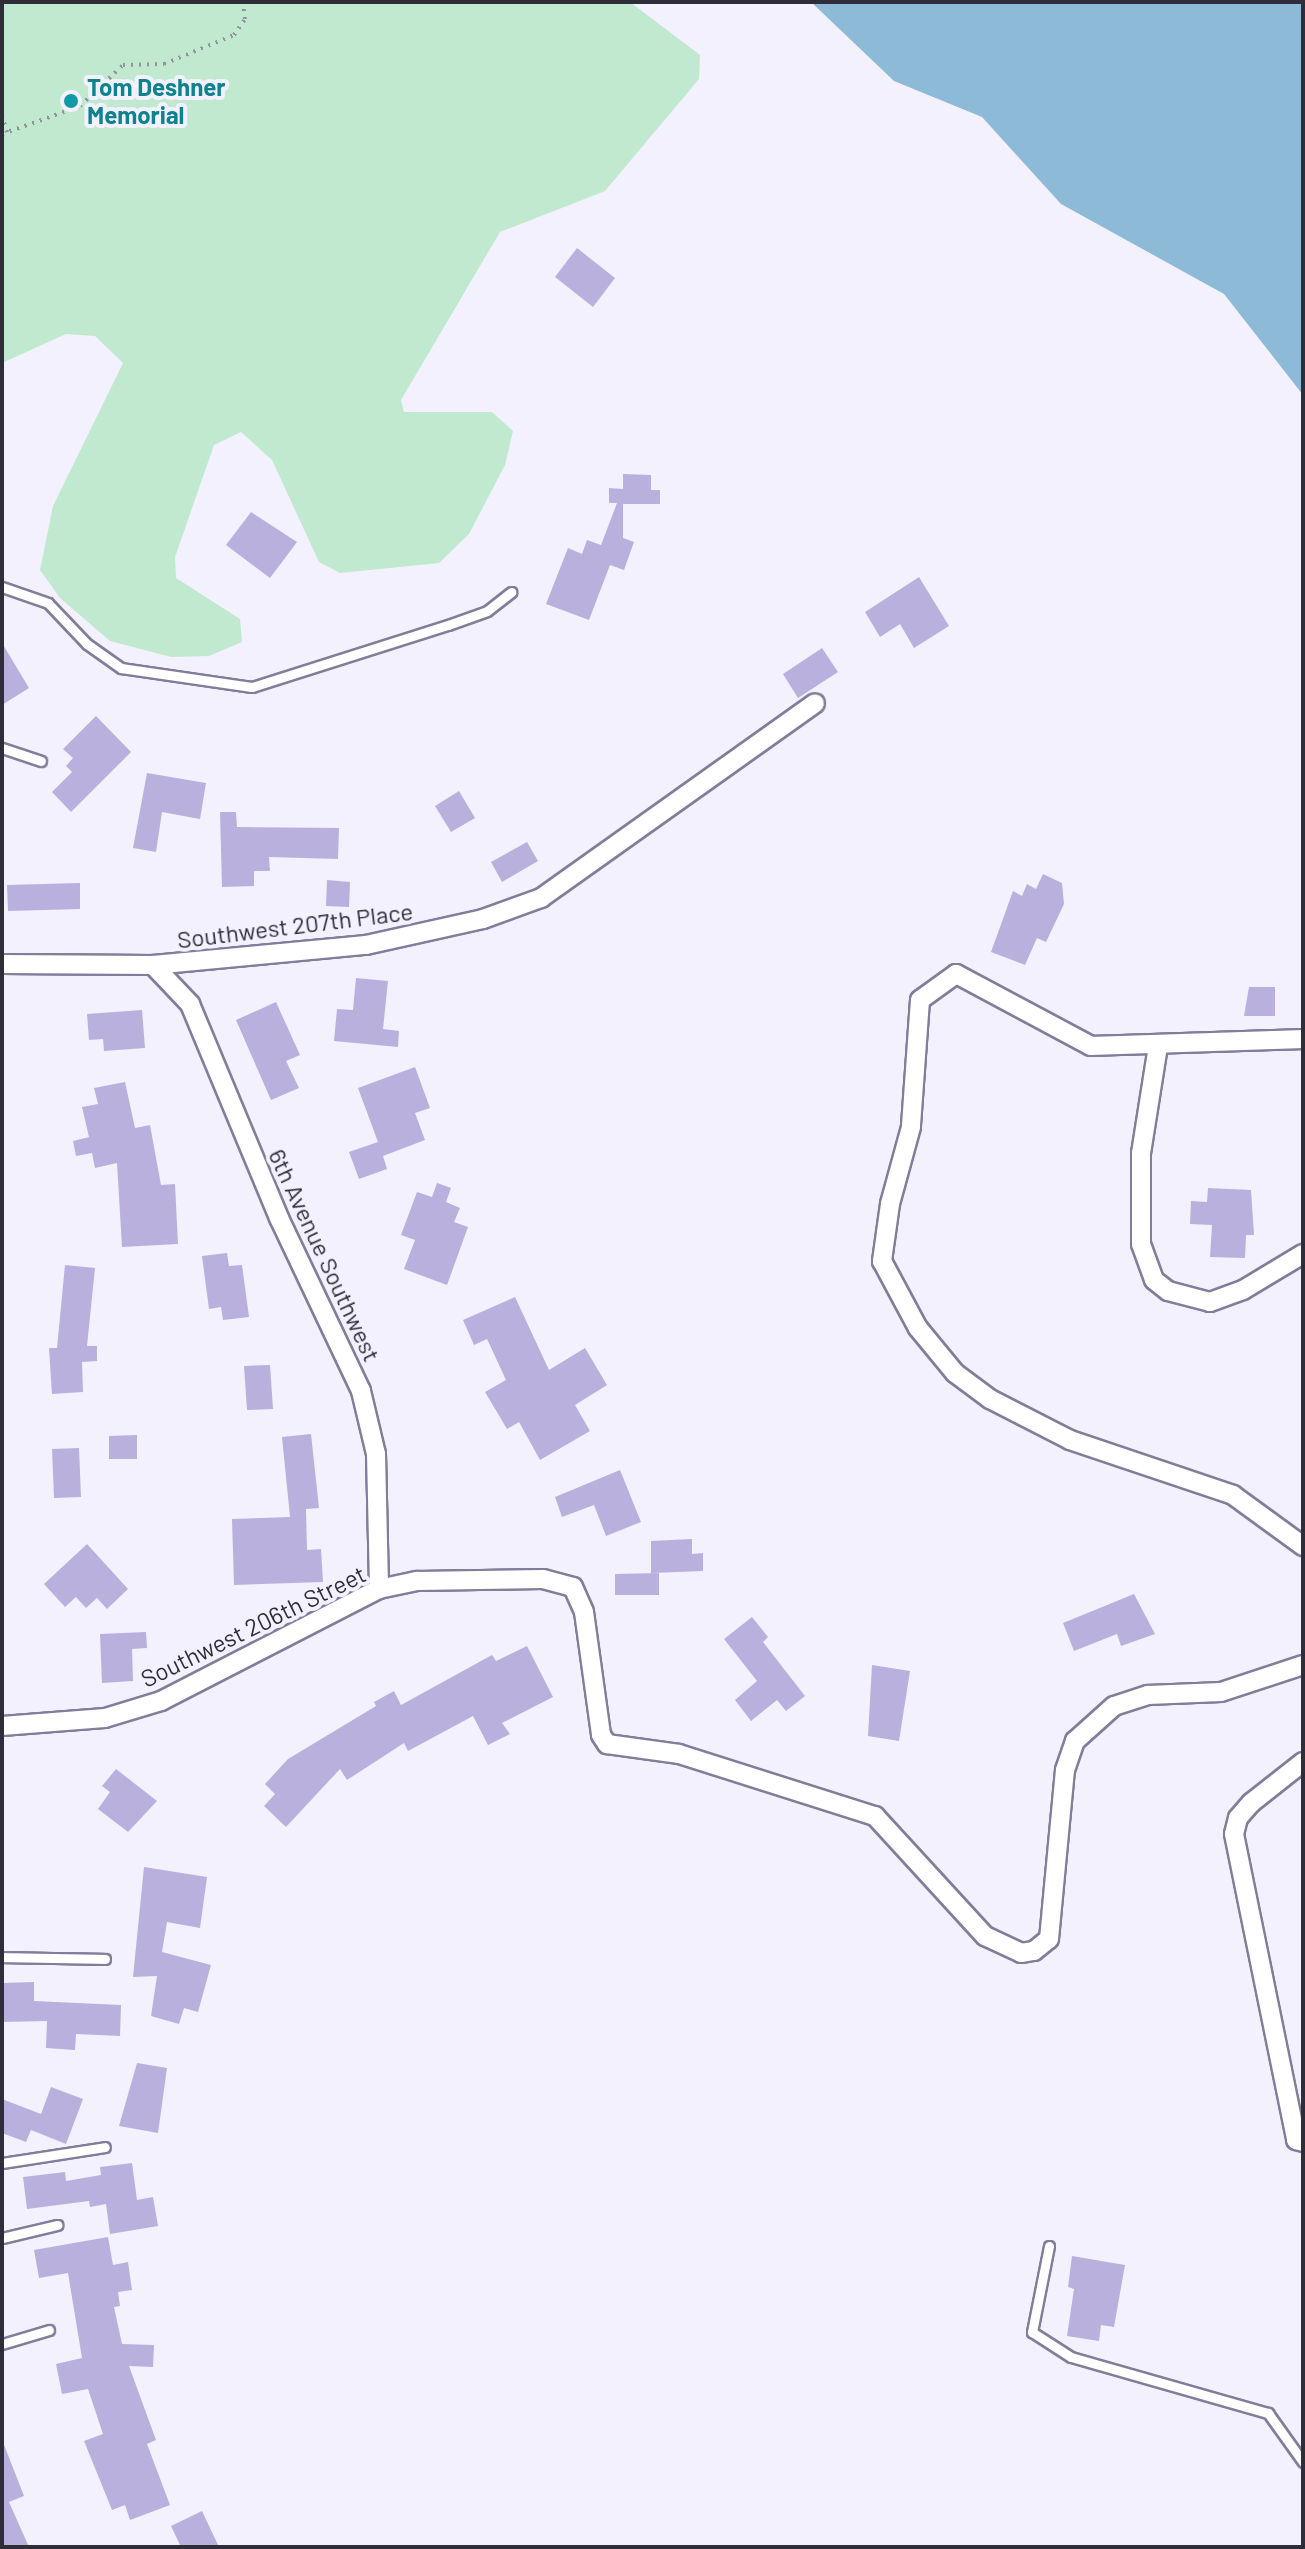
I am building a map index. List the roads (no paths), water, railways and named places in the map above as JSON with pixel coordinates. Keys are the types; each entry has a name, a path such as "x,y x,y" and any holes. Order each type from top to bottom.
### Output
{"street":[{"name":"Southwest 207th Place","path":"2,964 153,965 404,939 483,919 541,898 815,703"},
{"name":"6th Avenue Southwest","path":"153,965 190,1004 279,1218 361,1391 376,1454 379,1589"},
{"path":"1303,1039 1091,1046 956,974 920,1000 911,1127 890,1204 882,1261 918,1328 955,1373 990,1399 1070,1440 1233,1495 1303,1546"},
{"path":"1158,1046 1141,1153 1141,1244 1154,1280 1168,1291 1210,1302 1243,1290 1303,1254"},
{"name":"Southwest 206th Street","path":"2,1726 105,1718 161,1701 379,1589 471,1578 543,1579 573,1587 584,1612 601,1735 607,1744 679,1754 875,1816 985,1936 1021,1953 1049,1939 1065,1770 1075,1741 1114,1706 1148,1695 1221,1692 1303,1665"},
{"path":"1303,1762 1251,1803 1238,1818 1234,1834 1296,2140 1303,2142"}],"lane":[{"path":"2,587 48,603 87,644 121,668 252,687 487,611 511,592"},
{"path":"2,748 41,761"},
{"path":"2,1957 105,1959"},
{"path":"2,2163 105,2147"},
{"path":"2,2238 57,2225"},
{"path":"1049,2246 1032,2332 1071,2357 1268,2413 1303,2462"},
{"path":"2,2344 49,2330"}],"water":[{"path":"811,2 1303,2 1303,395 1224,294 1061,204 982,117 894,81"}],"place":[{"name":"Tom Deshner Memorial","path":"71,101"}]}
